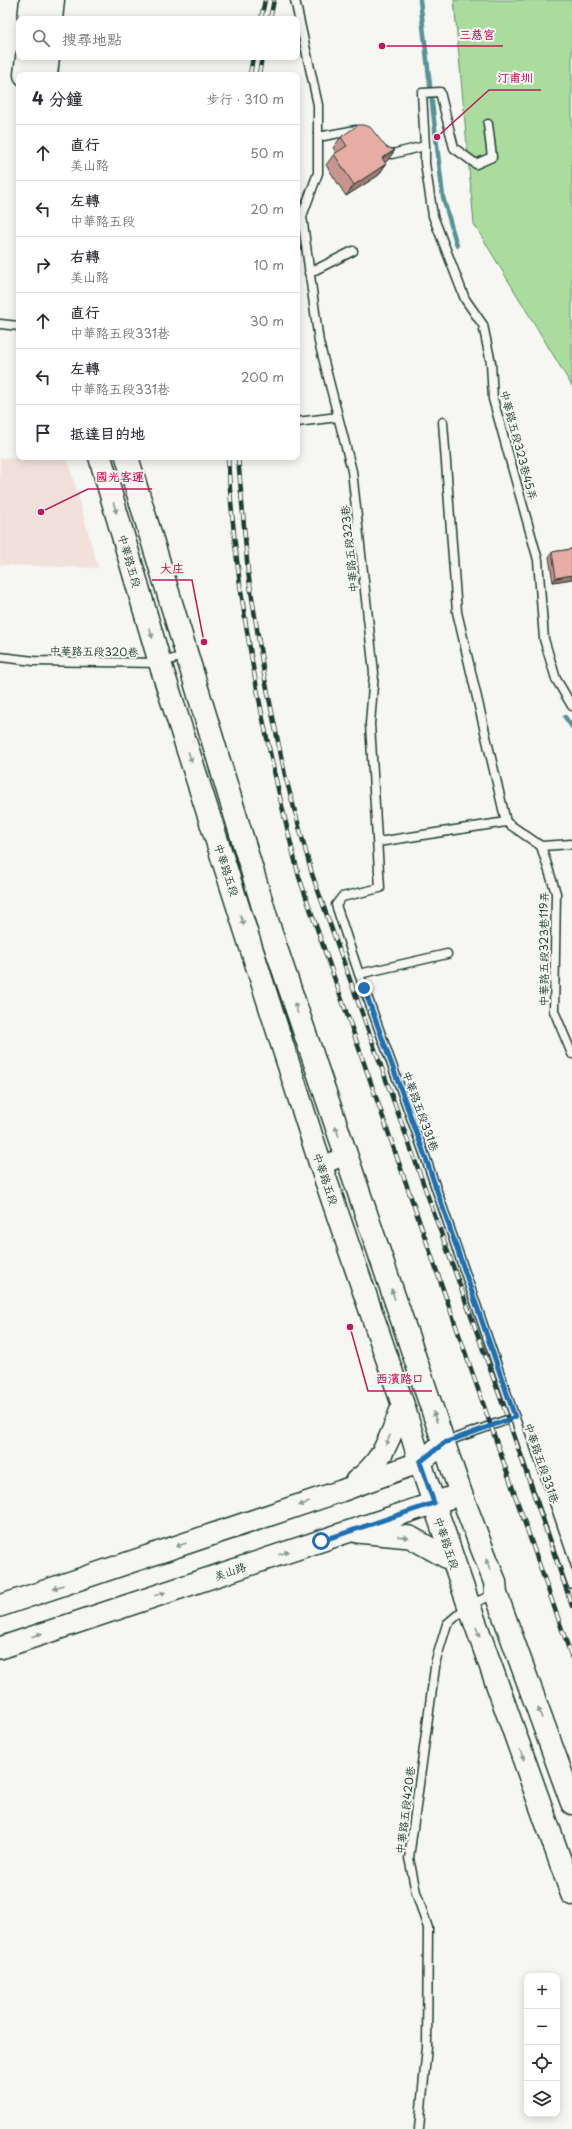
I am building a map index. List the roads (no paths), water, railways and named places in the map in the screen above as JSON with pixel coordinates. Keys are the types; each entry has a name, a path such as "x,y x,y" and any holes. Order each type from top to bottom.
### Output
{"main road":[{"path":"29,16 31,0"},
{"path":"51,16 53,0"},
{"path":"25,72 26,60"},
{"path":"46,72 48,60"},
{"name":"中華路五段","path":"101,460 160,663 321,1166 403,1404 420,1462 468,1605 572,1894"},
{"path":"128,460 271,933 345,1156 461,1494 495,1582 496,1594 572,1802"}],"street":[{"path":"321,1166 345,1156"},
{"path":"341,1491 371,1470 383,1454 403,1404"},
{"path":"0,1606 341,1491 420,1462 444,1443"},
{"name":"美山路","path":"0,1648 461,1494"},
{"path":"350,1531 410,1538 453,1561"}],"lane":[{"path":"295,0 299,16"},
{"path":"300,23 318,105 318,173 300,214"},
{"name":"中華路五段323巷45弄","path":"488,124 492,157 476,164 454,148 440,92 422,93 425,163 433,216 465,299 483,325 491,363 493,400 538,560 544,639 556,680 572,706"},
{"path":"318,137 356,130 366,134"},
{"path":"378,149 382,154 392,154 425,146"},
{"name":"中華路五段323巷","path":"300,222 319,342 352,471 374,673 370,724 380,888"},
{"path":"309,273 353,251"},
{"path":"0,324 16,326"},
{"path":"300,422 338,417"},
{"path":"443,422 457,612 506,822 541,846 572,844"},
{"name":"中華路五段320巷","path":"0,658 34,661 160,663 186,655"},
{"path":"378,842 506,822"},
{"name":"中華路五段323巷119弄","path":"541,846 556,893 554,1011 572,1054"},
{"name":"中華路五段331巷","path":"380,888 342,897 336,905 359,974 428,1164 572,1584"},
{"path":"359,974 447,954"},
{"name":"中華路五段331巷","path":"444,1443 515,1417"},
{"name":"中華路五段420巷","path":"419,2129 427,2047 428,1928 416,1892 409,1858 436,1660 447,1624 468,1605 496,1594"}],"waterway":[{"path":"420,0 443,197 457,246"},
{"path":"565,717 572,727"}],"railway":[{"path":"262,16 265,0"},
{"path":"271,16 274,0"},
{"path":"250,72 252,60"},
{"path":"260,72 262,60"},
{"path":"228,460 237,563 253,669 263,721 299,877 572,1658"},
{"path":"238,460 248,572 264,674 285,775 312,874 508,1419 572,1606"}],"place":[{"name":"三慈宮","path":"382,46"},
{"name":"汀甫圳","path":"437,137"},
{"name":"國光客運","path":"41,512"},
{"name":"大庄","path":"204,642"},
{"name":"西濱路口","path":"350,1327"}]}
